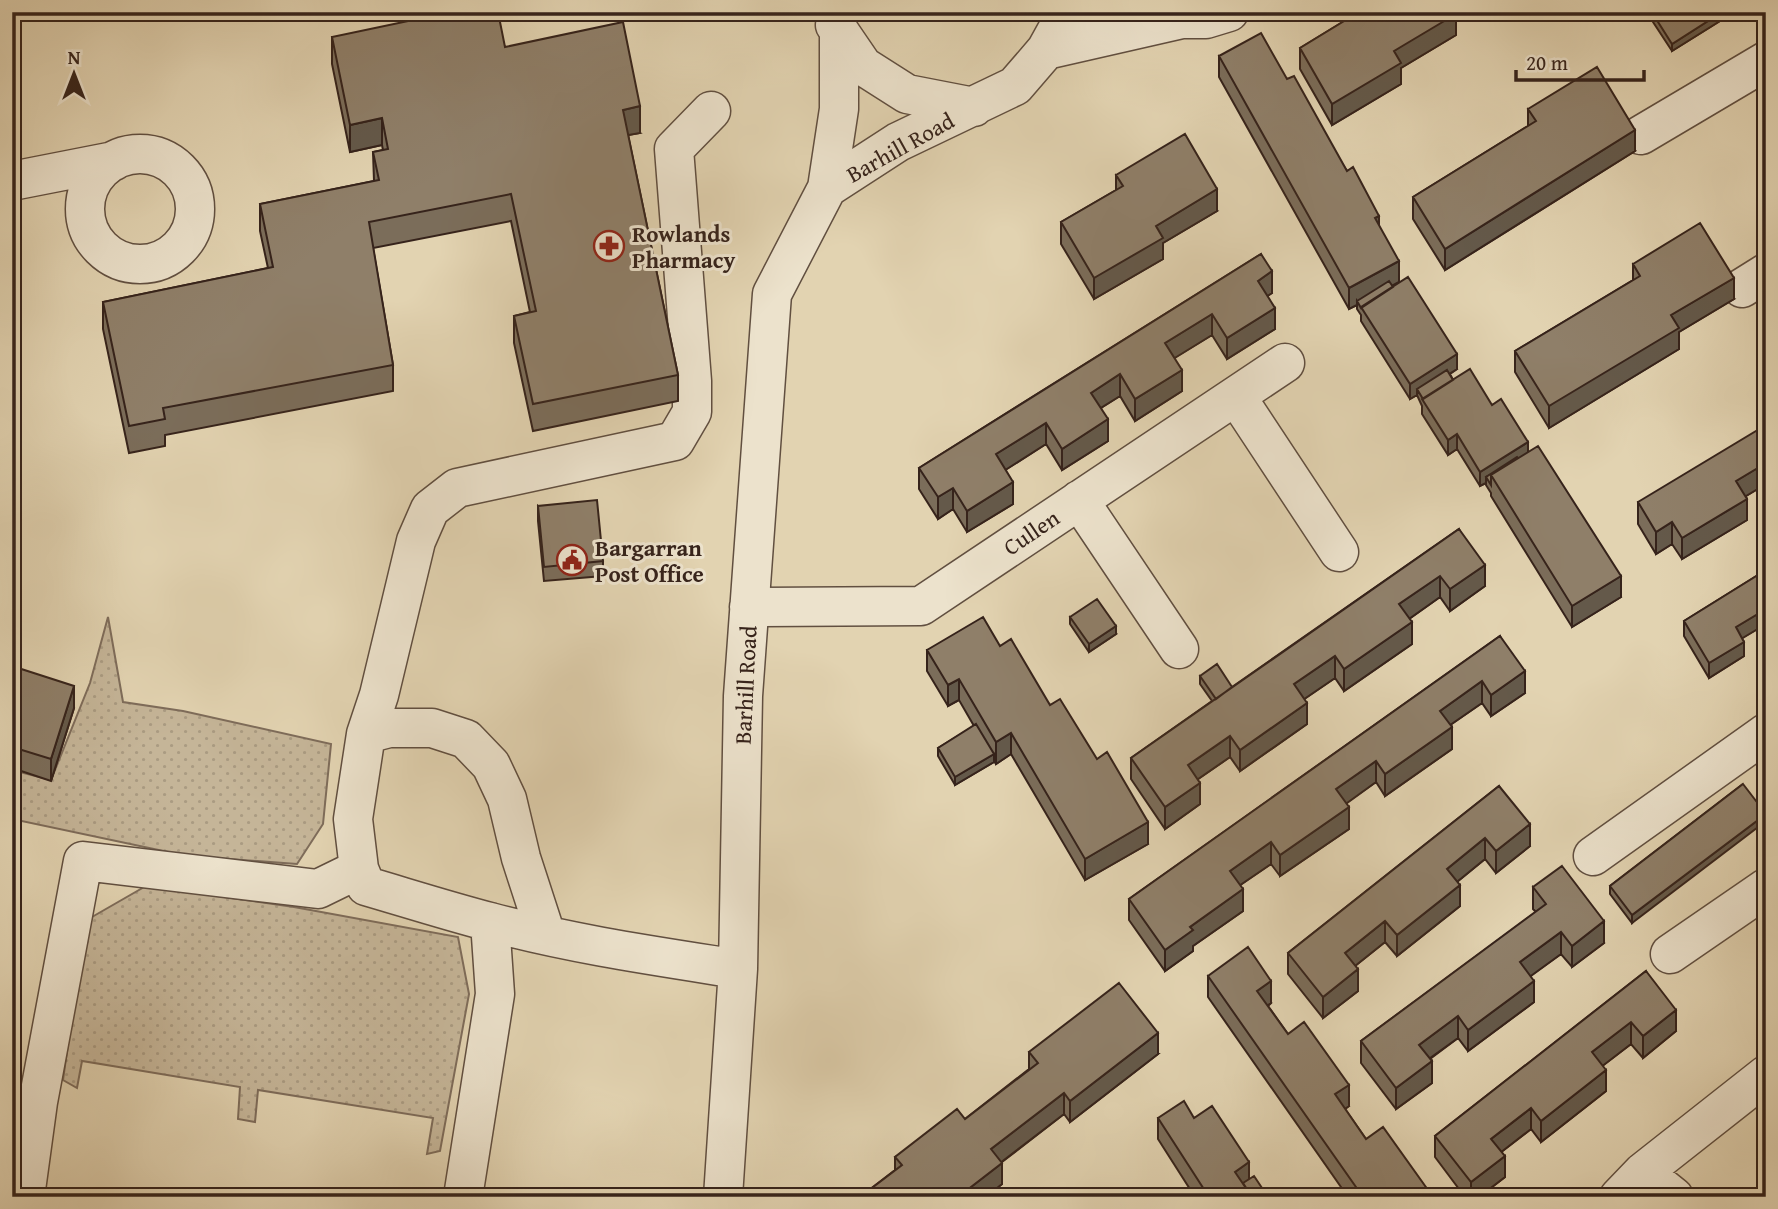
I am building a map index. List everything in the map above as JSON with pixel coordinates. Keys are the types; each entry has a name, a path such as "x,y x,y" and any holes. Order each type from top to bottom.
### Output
{"street":[{"name":"Barhill Road","path":"827,188 898,142 1015,86 1046,50 1067,12"},
{"path":"1046,50 1177,15 1206,19 1228,12"},
{"name":"Barhill Road","path":"723,1197 738,969 743,696 772,294 827,188 839,109 833,21"},
{"path":"833,21 863,66 907,93 974,107"},
{"path":"1641,135 1766,61"},
{"path":"710,111 674,149 692,381 692,412 675,441 457,488 430,509 416,541 379,695 366,734 354,819 359,869 366,886 490,922 546,935 619,951 738,969"},
{"path":"12,181 114,161"},
{"name":"Cullen","path":"749,607 921,606 1285,363"},
{"path":"1236,396 1339,552"},
{"path":"1079,500 1179,649"},
{"path":"366,734 389,728 432,728 466,738 491,765 507,799 521,858 546,935"},
{"path":"1593,856 1766,733"},
{"path":"25,1197 38,1102 83,861 318,889 359,869"},
{"path":"1670,954 1766,888"},
{"path":"463,1197 495,993 490,922"},
{"path":"1631,1184 1766,1075"},
{"path":"1631,1184 1674,1197"}],"shaded area":[{"path":"108,617 123,702 183,711 331,744 323,824 297,864 187,856 12,819 12,770 51,780 90,683"},
{"path":"146,886 294,907 458,937 469,994 440,1151 427,1154 433,1118 258,1090 255,1122 238,1119 240,1087 82,1061 77,1088 63,1080 85,921"}],"building":[{"path":"451,12 498,12 505,47 623,22 640,106 623,110 678,375 533,404 514,316 536,311 511,194 369,222 393,365 163,408 165,419 129,426 103,302 273,267 260,204 379,180 373,152 388,149 382,118 350,125 332,37"},
{"path":"1359,12 1456,14 1394,51 1401,63 1332,104 1300,48"},
{"path":"1722,12 1672,44 1653,14"},
{"path":"1261,33 1287,79 1294,76 1347,171 1353,167 1379,216 1375,218 1399,261 1349,288 1219,56"},
{"path":"1597,67 1635,130 1445,249 1413,197 1536,121 1528,109"},
{"path":"1185,134 1217,189 1156,226 1163,238 1094,278 1061,222 1123,186 1116,175"},
{"path":"1700,223 1734,278 1671,315 1679,328 1549,406 1515,351 1640,276 1633,264"},
{"path":"1261,254 1272,271 1258,281 1275,308 1227,338 1212,314 1165,343 1182,370 1135,399 1120,374 1091,393 1108,419 1062,449 1046,423 996,454 1013,482 967,511 953,488 938,497 919,468"},
{"path":"1408,277 1457,354 1410,384 1361,307"},
{"path":"1389,281 1393,287 1361,308 1357,301"},
{"path":"1470,369 1492,405 1501,399 1528,442 1480,472 1457,434 1448,440 1422,399"},
{"path":"1447,370 1453,380 1423,399 1417,389"},
{"path":"1766,425 1766,463 1736,481 1747,499 1682,538 1672,522 1656,532 1638,502"},
{"path":"1538,446 1621,576 1572,606 1491,475"},
{"path":"1517,457 1491,475 1491,485 1486,477"},
{"path":"597,500 603,561 544,567 538,506"},
{"path":"1459,529 1485,565 1450,589 1440,576 1399,604 1412,622 1344,669 1335,656 1294,684 1307,703 1240,750 1230,736 1188,765 1200,783 1165,807 1131,758"},
{"path":"1766,570 1766,609 1736,627 1744,642 1709,663 1684,621"},
{"path":"1097,599 1116,626 1089,644 1070,617"},
{"path":"983,617 1000,646 1011,639 1050,705 1060,699 1097,759 1107,752 1148,822 1085,859 1011,733 996,742 959,679 948,685 927,650"},
{"path":"1500,636 1525,671 1491,695 1482,681 1440,711 1452,727 1385,774 1376,761 1336,789 1349,807 1280,855 1271,842 1230,871 1243,889 1190,927 1193,930 1165,950 1129,899"},
{"path":"1217,664 1232,687 1216,699 1200,676"},
{"path":"12,666 74,686 51,759 12,747"},
{"path":"976,724 994,754 955,777 938,748"},
{"path":"1743,784 1766,814 1632,915 1610,886"},
{"path":"1499,786 1530,824 1496,851 1485,838 1447,869 1460,885 1397,935 1385,921 1345,953 1358,969 1323,997 1288,953"},
{"path":"1562,866 1604,921 1572,946 1561,932 1520,962 1534,981 1468,1030 1458,1016 1419,1045 1432,1061 1396,1088 1361,1041 1546,904 1533,887"},
{"path":"1248,947 1271,981 1257,991 1288,1034 1304,1022 1349,1085 1335,1094 1366,1139 1383,1127 1428,1190 1418,1197 1363,1197 1208,976"},
{"path":"1646,971 1676,1010 1643,1036 1631,1022 1592,1052 1606,1070 1541,1121 1531,1108 1491,1139 1505,1156 1471,1182 1435,1136"},
{"path":"1119,983 1158,1033 1070,1101 1064,1093 991,1149 1002,1163 958,1197 860,1197 902,1165 895,1157 957,1109 965,1119 1038,1063 1029,1052"},
{"path":"1184,1101 1194,1118 1212,1106 1249,1162 1235,1172 1252,1197 1209,1197 1158,1118"},
{"path":"1254,1176 1268,1197 1252,1197 1243,1183"},
{"path":"1074,1189 1080,1197 1063,1197"}],"place":[{"name":"Rowlands Pharmacy","path":"609,246"},
{"name":"Bargarran Post Office","path":"572,560"}]}
